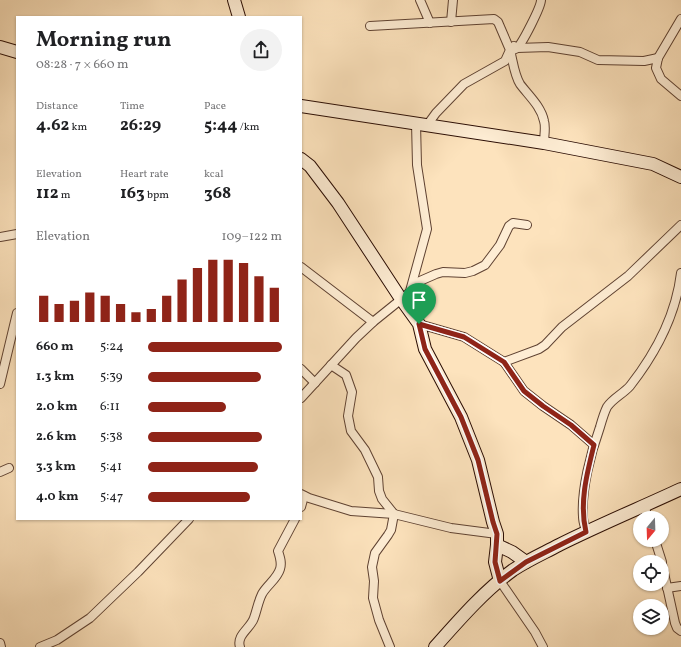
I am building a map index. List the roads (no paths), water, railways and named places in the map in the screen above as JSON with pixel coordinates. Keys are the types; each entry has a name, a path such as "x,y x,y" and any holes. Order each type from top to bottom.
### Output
{"street":[{"path":"234,0 239,16"},
{"path":"420,0 430,23"},
{"path":"451,22 453,0"},
{"path":"428,124 436,112 464,84 505,61 537,13 541,0"},
{"path":"370,26 494,19 498,22 507,42 514,49 516,75 520,83 534,101 545,122 544,143"},
{"path":"681,19 655,59 656,68 660,79 681,96"},
{"path":"0,46 16,52"},
{"path":"514,49 548,48 580,52 598,60 644,61 655,59"},
{"path":"302,107 428,124 544,143 653,164 681,177"},
{"path":"405,296 427,229 417,165 416,123"},
{"path":"302,160 310,166 338,203 405,296 419,324 425,349 461,417 478,460 497,540 495,562 500,581 535,632 543,647"},
{"path":"302,397 373,322 405,296 420,281 443,272 465,273 480,269 485,265 500,245 509,226 513,223 527,225"},
{"path":"504,362 539,349 545,345 562,327 628,276 681,226"},
{"path":"0,237 16,234"},
{"path":"302,268 373,322"},
{"path":"586,532 583,518 583,501 594,445 607,408 613,400 629,388 651,355 668,323 681,273"},
{"path":"0,384 16,317"},
{"path":"419,324 464,337 504,362 524,391 571,425 594,445"},
{"path":"331,365 346,375 348,379 352,392 348,416 351,431 365,450 378,477 379,491 382,499 394,514 391,530 375,553 372,567 374,581 373,598 379,620 390,647"},
{"path":"302,370 315,383"},
{"path":"0,472 10,468"},
{"path":"435,647 461,617 500,581 526,562 586,532 681,489"},
{"path":"303,495 351,510 394,514 497,540 526,562"},
{"path":"645,505 646,511"},
{"path":"40,647 57,640 90,618 188,520"},
{"path":"240,647 238,644 240,637 252,621 262,594 280,570 281,563 278,551 294,520"},
{"path":"669,588 681,586"},
{"path":"668,591 675,623 677,628 681,631"},
{"path":"0,643 1,647"}]}
